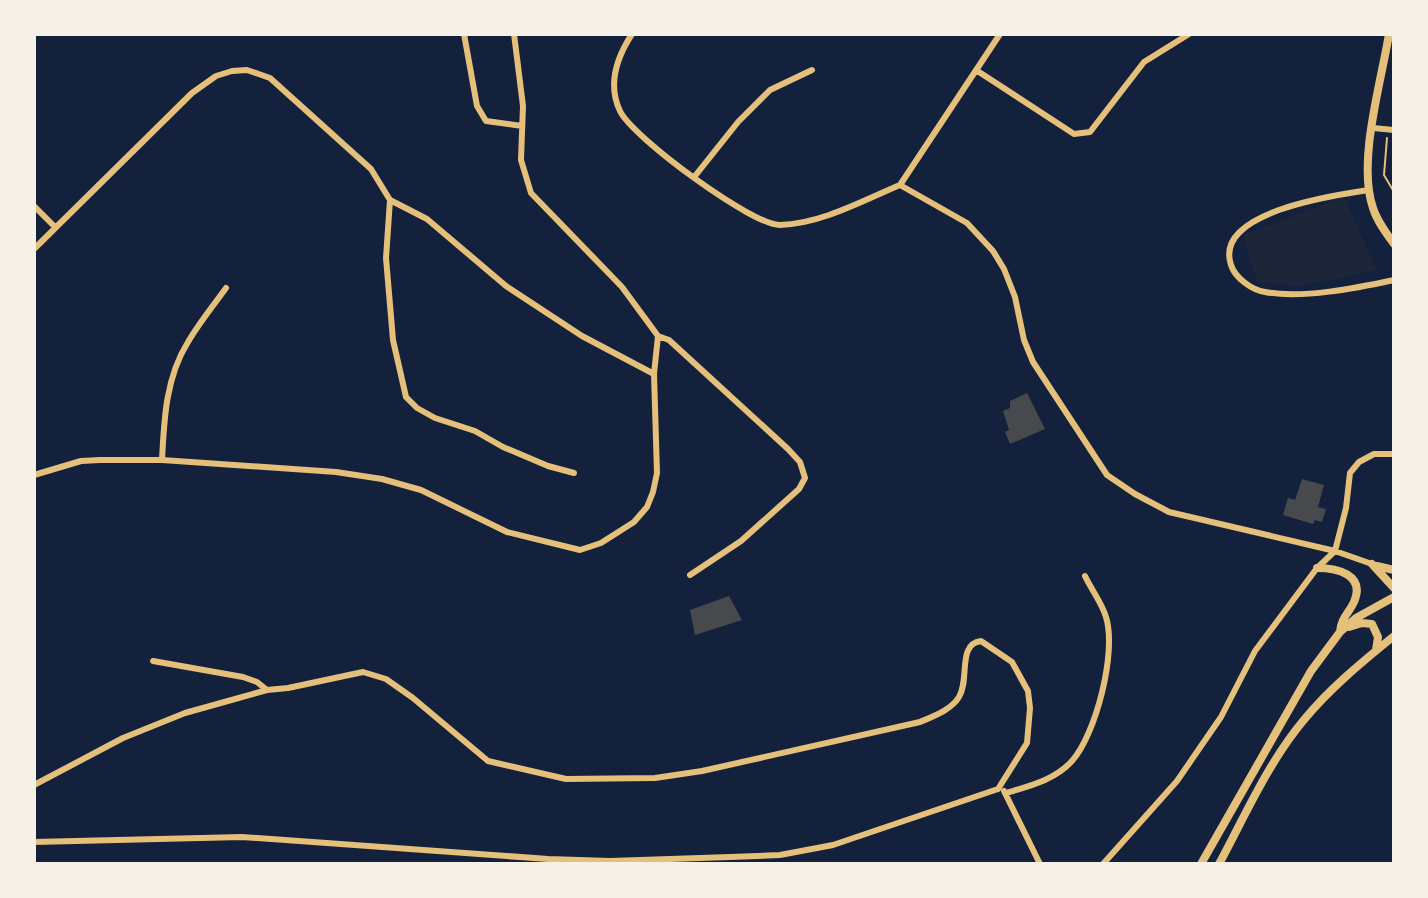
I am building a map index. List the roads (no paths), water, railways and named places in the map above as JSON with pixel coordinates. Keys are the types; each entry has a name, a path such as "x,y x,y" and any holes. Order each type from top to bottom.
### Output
{"street":[{"path":"464,34 477,106 486,121 522,126"},
{"path":"514,34 520,74 522,126 520,160 531,193 622,287 658,336 669,340 800,462 805,478 799,489 741,541 690,575"},
{"path":"632,34 619,54 614,84 619,110 632,130 650,146 695,176 720,197 757,219 778,225 807,220 849,207 900,185 1000,34"},
{"path":"976,70 1074,134 1082,135 1090,132 1143,62 1189,34"},
{"path":"1389,34 1367,158 1369,190 1376,216 1394,244"},
{"path":"34,249 192,93 216,76 232,70 247,70 260,73 283,87 371,168 390,200 427,219 506,286 582,336 654,375"},
{"path":"695,176 738,122 770,90 813,70"},
{"path":"1373,128 1392,130"},
{"path":"900,185 967,223 993,252 1004,269 1015,297 1024,340 1033,362 1107,475 1135,494 1169,512 1335,551 1394,570"},
{"path":"1369,190 1282,209 1253,220 1239,231 1229,245 1230,263 1234,274 1249,286 1263,292 1282,294 1394,280"},
{"path":"390,200 386,258 393,339 406,397 417,408 435,418 475,431 503,447 548,466 574,473"},
{"path":"34,206 55,227"},
{"path":"162,460 168,387 176,365 188,342 226,288"},
{"path":"34,475 81,461 162,460 336,472 382,479 422,490 507,532 580,550 618,534 634,522 646,507 657,473 654,375 658,336"},
{"path":"1103,864 1177,781 1203,746 1221,717 1255,651 1317,568 1335,551 1346,508 1350,472 1359,462 1374,454 1394,454"},
{"path":"1372,564 1394,588"},
{"path":"1317,568 1344,570 1350,574 1356,586 1356,597 1341,621 1340,632"},
{"path":"1006,793 1048,778 1072,761 1092,723 1106,679 1110,644 1106,617 1085,576"},
{"path":"1201,864 1311,671 1340,632 1370,608 1394,597"},
{"path":"1340,632 1356,624 1372,624 1377,631 1376,650"},
{"path":"1219,864 1274,762 1302,722 1376,650 1394,636"},
{"path":"34,785 123,738 185,713 267,690 288,688 363,672 386,679 413,698 488,761 566,779 655,778 702,771 920,722 943,712 959,698 965,683 967,648 972,642 981,641 1012,662 1028,691 1030,708 1027,743 998,789 833,845 780,855 612,862 242,837 34,842"},
{"path":"153,661 243,677 257,682 267,690"},
{"path":"998,789 1006,793 1040,864"}]}
